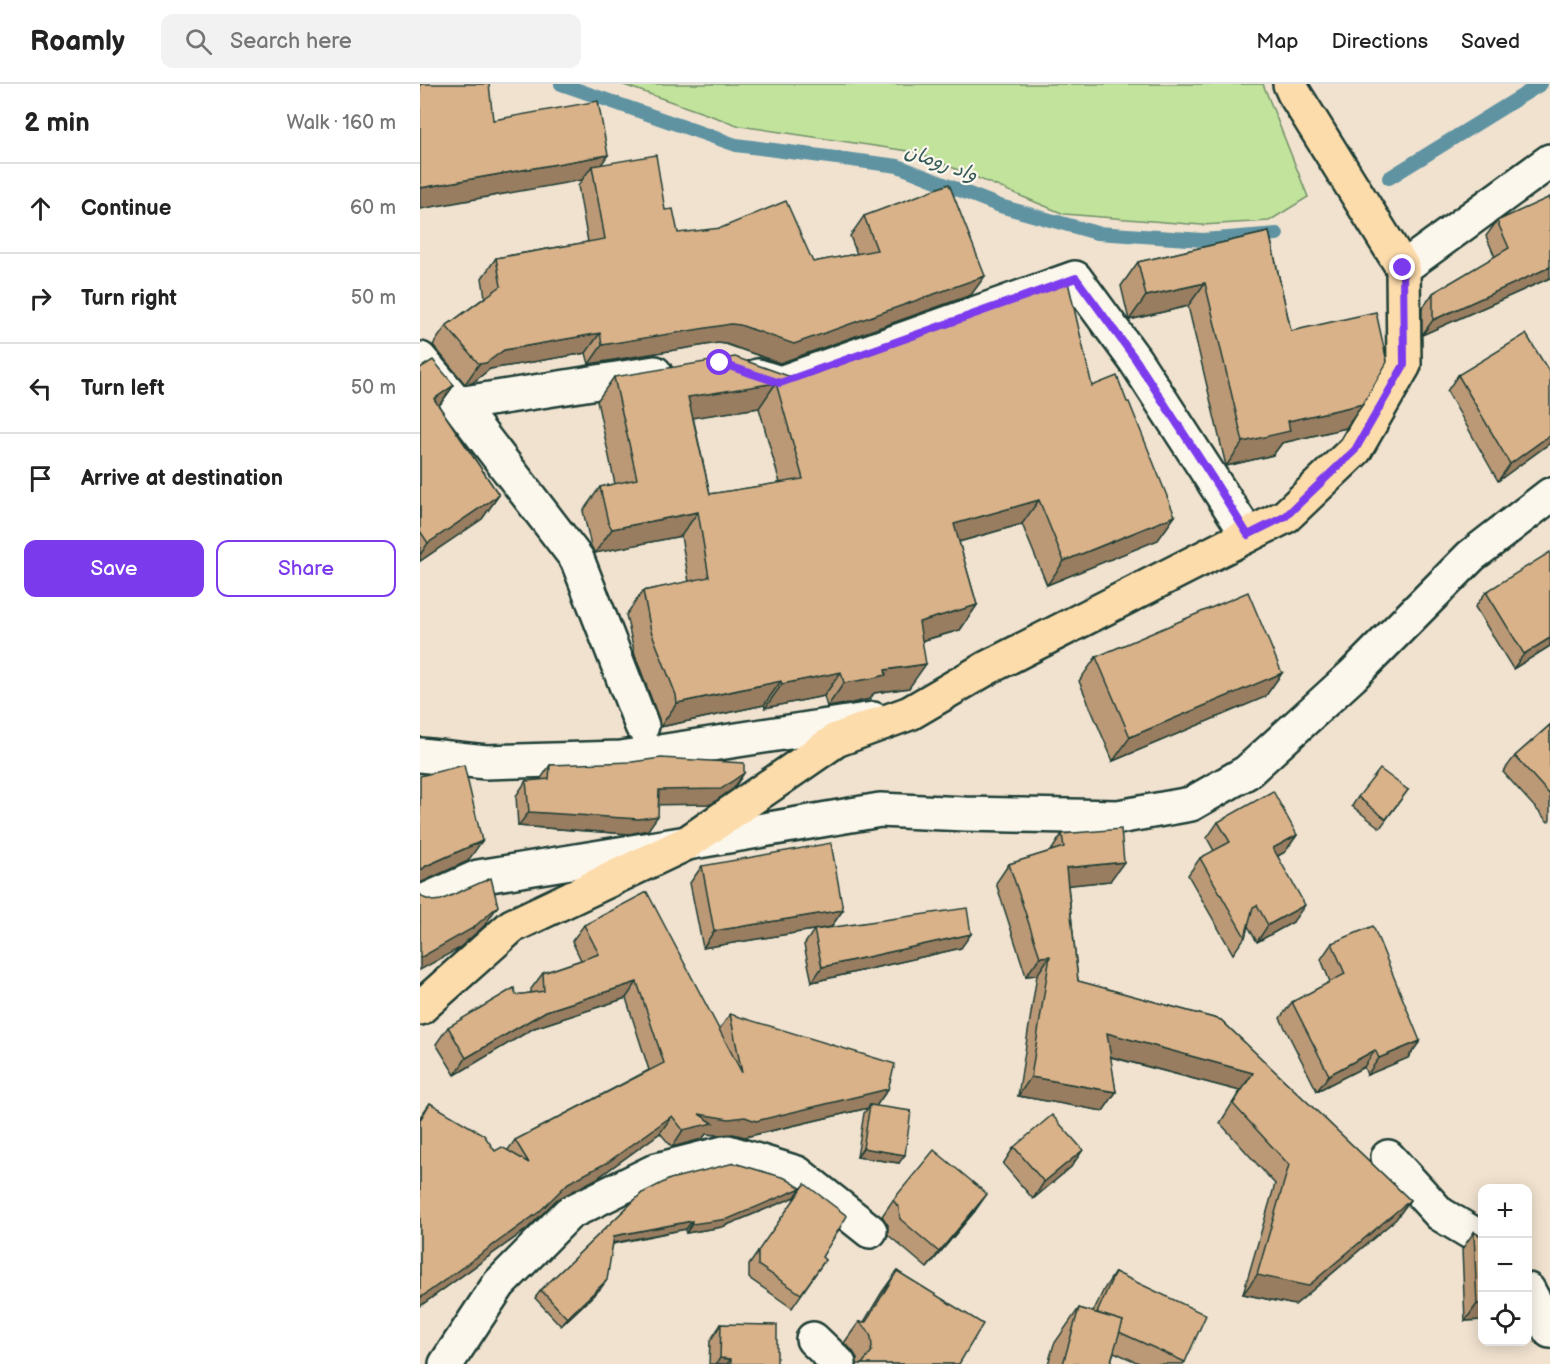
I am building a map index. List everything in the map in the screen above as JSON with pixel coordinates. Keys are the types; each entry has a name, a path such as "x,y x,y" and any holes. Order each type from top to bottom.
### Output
{"main road":[{"path":"420,1008 512,926 687,843 836,740 910,713 987,669 1286,516 1355,450 1404,365 1403,268 1290,84"}],"street":[{"path":"1403,268 1550,161"},
{"path":"730,366 780,383 1076,278 1136,360 1248,535"},
{"path":"420,359 458,404 577,559 642,726"},
{"path":"458,404 686,368"},
{"path":"420,903 478,877 880,810 965,814 1118,816 1191,804 1247,772 1352,676 1472,556 1550,495"},
{"path":"420,755 486,762 621,758 910,713"},
{"path":"446,1364 499,1284 569,1213 657,1170 728,1152 797,1173 870,1231"},
{"path":"1388,1157 1440,1214 1480,1238"},
{"path":"1528,1292 1550,1331"},
{"path":"813,1339 839,1364"}],"green space":[{"path":"621,84 1263,84 1308,197 1269,221 1202,225 1064,214 915,152 740,126"}],"building":[{"path":"420,84 489,84 493,120 598,101 608,155 420,188"},
{"path":"656,155 665,210 673,209 678,233 721,228 786,201 813,262 877,250 864,216 949,184 985,276 794,344 731,324 602,345 600,333 504,350 486,363 479,364 446,326 501,286 496,258 605,239 592,166"},
{"path":"1550,197 1550,267 1433,320 1433,293 1509,248 1497,221"},
{"path":"1269,232 1291,331 1376,312 1387,362 1363,404 1288,421 1290,431 1243,442 1205,283 1146,296 1138,262"},
{"path":"1068,282 1092,386 1117,376 1175,516 1064,561 1039,500 954,524 977,605 919,622 926,664 885,670 886,675 844,683 841,672 782,684 781,681 677,703 651,631 643,591 709,577 698,512 612,529 608,522 600,487 637,479 614,377 735,357 791,377 803,377","holes":["776,383 803,479 710,494 688,397"]},
{"path":"1526,334 1550,373 1550,435 1510,464 1458,375"},
{"path":"433,360 454,385 434,399 499,495 428,543 420,531 420,368"},
{"path":"1550,552 1550,638 1524,654 1486,592"},
{"path":"1248,592 1282,673 1130,737 1096,657"},
{"path":"1550,725 1550,795 1515,756"},
{"path":"661,758 744,763 744,773 721,789 659,790 658,816 639,819 529,812 526,781 549,779 550,765 632,762"},
{"path":"464,765 482,841 426,866 420,871 420,776"},
{"path":"1380,769 1408,790 1386,819 1358,797"},
{"path":"1273,791 1297,835 1273,848 1305,905 1268,925 1257,905 1253,907 1245,937 1200,858 1230,842 1218,822"},
{"path":"1121,829 1124,862 1066,868 1078,981 1221,1020 1410,1200 1308,1286 1257,1275 1289,1165 1233,1104 1253,1073 1107,1033 1116,1092 1031,1077 1050,956 1040,957 1009,864 1064,847 1062,834"},
{"path":"831,843 843,910 714,931 702,866"},
{"path":"491,878 498,906 473,928 420,958 420,894 433,901 441,900"},
{"path":"647,892 742,1073 730,1014 895,1064 888,1089 756,1121 745,1117 729,1119 699,1114 713,1123 683,1130 672,1116 608,1162 568,1183 539,1212 420,1298 420,1120 430,1103 484,1135 495,1151 502,1147 529,1163 515,1140 664,1063 637,982 546,1011 466,1058 448,1027 514,988 516,995 544,991 543,973 599,954 584,925"},
{"path":"967,908 971,934 822,967 814,930"},
{"path":"1373,926 1420,1041 1379,1058 1375,1050 1329,1075 1292,1002 1345,974 1332,943"},
{"path":"870,1105 911,1111 905,1155 863,1148"},
{"path":"1052,1115 1083,1150 1044,1182 1014,1147"},
{"path":"934,1150 987,1194 939,1252 900,1219 899,1208 893,1200"},
{"path":"734,1163 785,1178 801,1188 728,1219 692,1224 692,1221 614,1236 607,1280 567,1318 541,1290 642,1193 670,1179"},
{"path":"805,1184 847,1216 822,1257 825,1260 801,1294 758,1265 758,1251"},
{"path":"1474,1232 1478,1234 1477,1304"},
{"path":"897,1271 983,1324 959,1364 862,1364 872,1351 872,1347 867,1329 859,1322 866,1322"},
{"path":"1115,1272 1206,1315 1185,1362 1119,1332 1123,1321 1097,1313"},
{"path":"1079,1308 1123,1321 1110,1364 1063,1364"},
{"path":"721,1324 777,1325 777,1364 731,1364 731,1359 720,1358"}],"waterway":[{"name":"واد رومان","path":"561,84 736,145 898,166 1000,206 1097,233 1203,240 1277,234"},
{"path":"1389,178 1541,84"}],"route":[{"path":"720,363 780,383 1076,278 1136,360 1248,535 1286,516 1355,450 1404,365 1403,268"}]}
